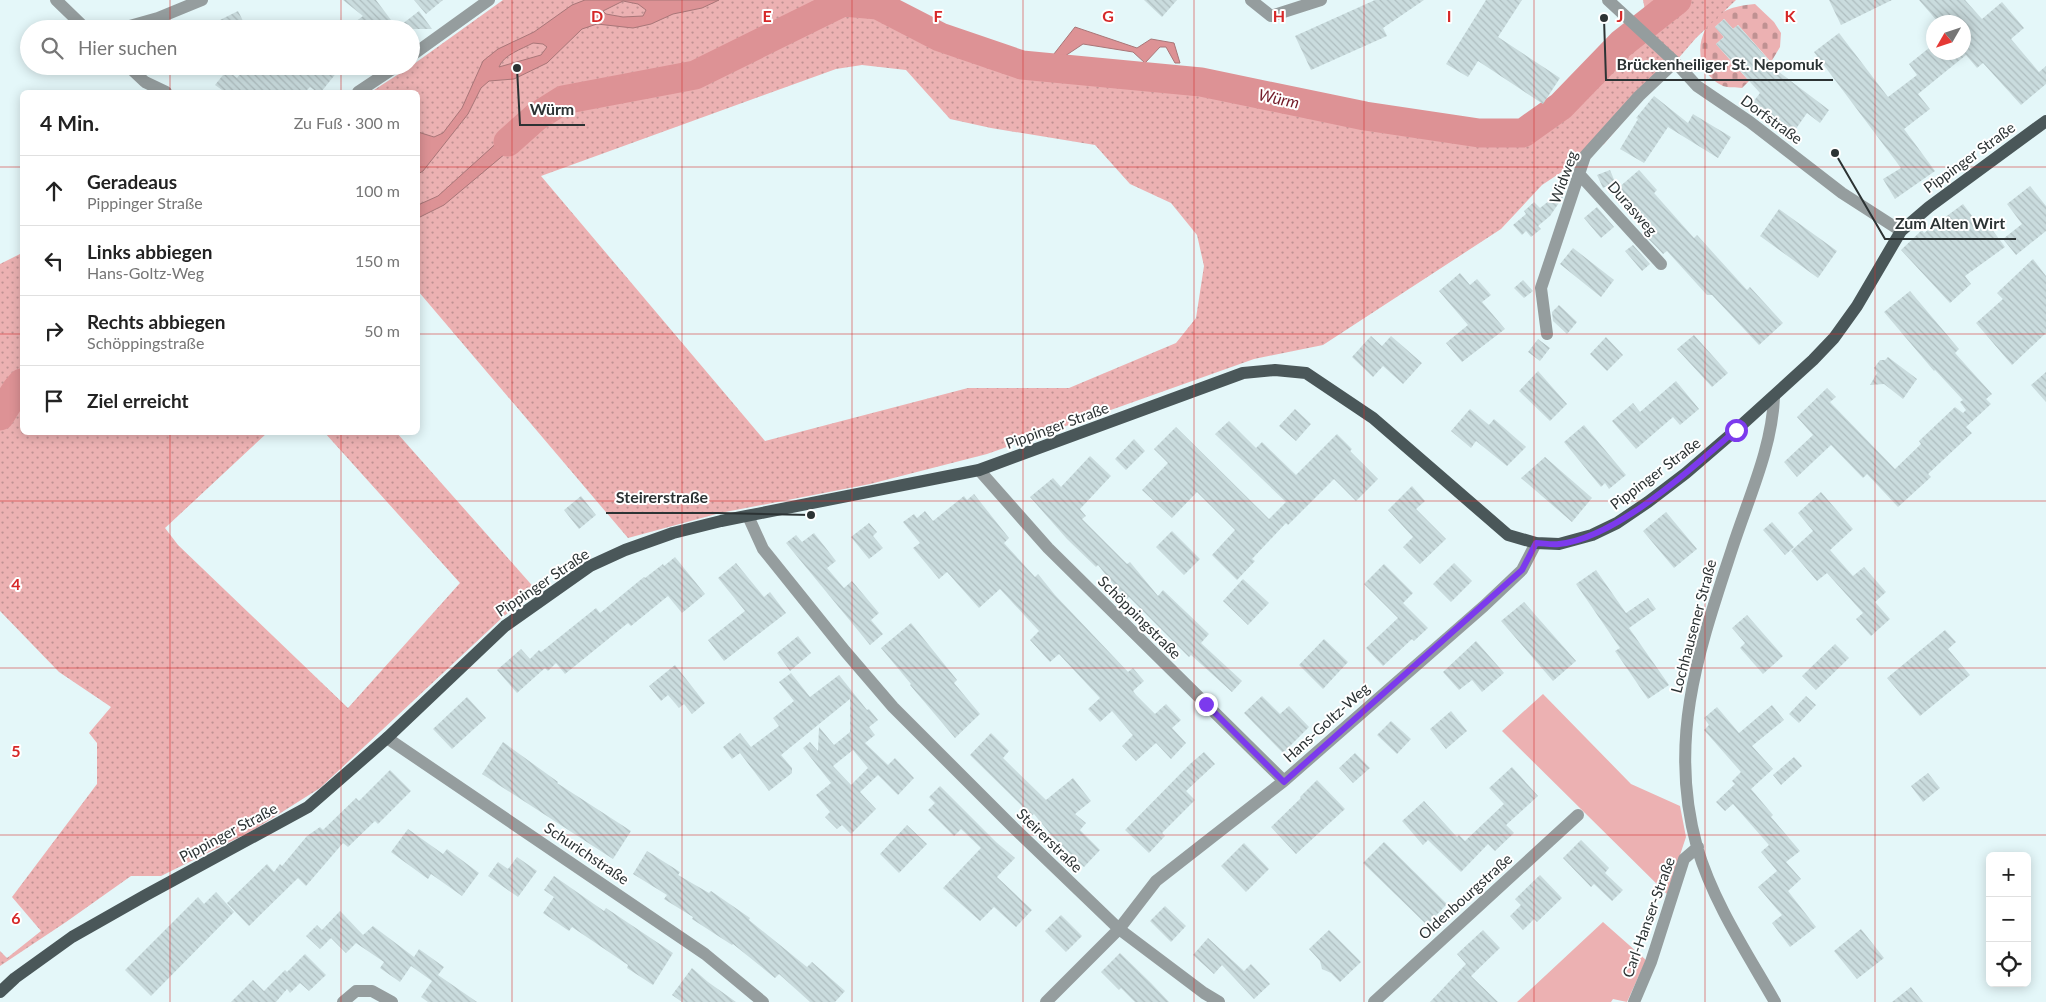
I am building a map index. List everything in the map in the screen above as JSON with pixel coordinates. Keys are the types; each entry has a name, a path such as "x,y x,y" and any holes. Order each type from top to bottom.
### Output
{"main road":[{"name":"Pippinger Straße","path":"0,992 15,978 72,938 146,895 308,807 387,738 505,626 590,566 625,550 673,534 748,516 979,470 1243,373 1275,370 1306,373 1373,418 1508,535 1536,543 1559,544 1592,534 1617,522 1648,502 1686,473 1774,397 1834,338 1856,306 1901,231 1929,207 2046,121"}],"street":[{"path":"56,0 77,20"},
{"path":"151,20 202,0"},
{"path":"420,50 490,0"},
{"path":"1251,0 1272,16 1321,0"},
{"name":"Dorfstraße","path":"1608,0 1622,4 1631,20 1697,86 1750,122 1842,193 1901,231"},
{"name":"Widweg","path":"1548,334 1541,288 1585,156 1639,96 1675,62"},
{"path":"138,75 145,82 162,90"},
{"path":"361,90 384,75"},
{"name":"Durasweg","path":"1580,175 1661,264"},
{"name":"Lochhausener Straße","path":"1774,397 1771,430 1702,643 1689,696 1686,782 1688,803 1698,848 1711,884 1775,1002"},
{"name":"Schöppingstraße","path":"979,470 1048,548 1284,782"},
{"name":"Steirerstraße","path":"748,516 763,550 845,652 893,707 1014,828 1119,929 1204,993 1219,1002"},
{"name":"Hans-Goltz-Weg","path":"1046,1002 1119,929 1156,881 1284,782 1522,570 1536,543"},
{"name":"Schurichstraße","path":"387,738 705,954 763,1002"},
{"name":"Oldenbourgstraße","path":"1374,1002 1578,815"},
{"name":"Carl-Hanser-Straße","path":"1634,1002 1651,962 1684,859 1698,848"},
{"path":"343,1002 356,992 372,991 392,1002"}],"green space":[{"path":"503,0 876,0 876,2 935,32 1027,66 1165,76 1357,105 1476,131 1560,108 1645,10 1643,0 1736,0 1696,38 1604,144 1542,185 1501,229 1323,345 1254,359 987,454 870,484 720,513 628,538 420,293 420,90 374,90 397,75 420,75 420,60","holes":["862,65 906,70 950,119 991,128 1095,145 1130,184 1171,203 1197,235 1204,266 1196,318 1176,343 1069,388 968,388 765,441 541,176 836,69"]},
{"path":"1755,4 1774,22 1781,33 1780,47 1771,62 1738,25 1733,29 1724,19 1715,27 1724,37 1716,44 1749,81 1742,88 1723,86 1713,80 1706,71 1700,50 1702,39 1712,20 1721,13 1737,7"},
{"path":"20,254 20,435 265,435 165,528 178,545 348,708 460,583 327,435 399,435 537,591 504,616 320,788 252,831 161,876 131,876 0,966 0,951 7,958 41,931 12,897 97,784 97,743 89,733 111,707 59,672 0,611 0,264"},
{"path":"1543,694 1631,784 1680,806 1686,837 1667,894 1502,731"},
{"path":"1603,922 1646,960 1627,1002 1613,999 1611,1002 1517,1002"}],"shaded area":[{"path":"585,0 719,0 702,8 673,14 651,24 633,28 597,24 582,29 547,63 514,79 489,81 481,88 468,114 420,173 420,133 434,137 443,133 462,108 483,61 498,49 534,32 572,5","holes":["623,1 638,4 646,10 643,16 623,17 606,14 603,11","533,43 543,44 547,47 541,55 499,67 504,59 518,50"]},
{"path":"1075,27 1137,48 1151,39 1174,43 1180,63 1175,63 1166,47 1160,47 1145,63 1133,52 1083,44 1059,60 1050,59"},
{"path":"533,110 543,122 444,205 420,217 420,204 438,196"}],"building":[{"path":"343,0 376,0 391,20 358,20 363,16"},
{"path":"414,0 443,0 426,14"},
{"path":"1144,0 1177,0 1162,17"},
{"path":"1375,0 1424,0 1383,28 1387,36 1311,70 1295,36"},
{"path":"1486,0 1522,0 1498,37 1560,78 1543,104 1478,61 1468,77 1446,64"},
{"path":"1829,0 1892,0 1841,25"},
{"path":"1919,0 1965,0 1982,19 2002,2 2024,28 2011,39 2039,72 2046,66 2046,84 2021,105 1983,63 1977,68 1970,60 1971,15 1932,15"},
{"path":"238,11 242,20 220,20"},
{"path":"419,11 432,29 420,29 420,20 407,20"},
{"path":"1724,19 1733,29 1738,25 1779,72 1829,110 1820,123 1807,113 1793,133 1753,102 1760,93 1716,44 1724,37 1715,27"},
{"path":"1839,33 1888,97 1917,75 1909,64 1926,50 1926,60 1960,60 1918,94 1930,109 1904,129 1935,171 1895,199 1883,179 1901,168 1814,52"},
{"path":"223,75 233,75 237,78 239,75 335,75 323,90 314,90 310,87 307,90 222,90 215,85"},
{"path":"1654,96 1688,123 1693,114 1731,137 1718,158 1668,127 1644,163 1620,149 1638,119 1636,118"},
{"path":"1610,170 1615,182 1603,188 1597,175"},
{"path":"1639,170 1657,190 1654,193 1694,238 1697,235 1747,290 1750,287 1783,323 1759,345 1712,295 1707,295 1667,251 1663,254 1645,235 1650,231 1630,208 1632,206 1617,189"},
{"path":"2030,186 2046,206 2046,231 2016,255 2003,239 2022,224 2007,204"},
{"path":"1564,189 1563,197 1550,216 1538,226 1541,229 1531,237 1526,231 1522,235 1513,225 1526,214 1524,211 1534,202 1540,208"},
{"path":"1963,204 1982,229 1988,224 2005,247 1965,276 1971,284 1950,303 1901,250 1922,230 1924,233"},
{"path":"1597,207 1614,227 1601,238 1584,218"},
{"path":"1779,209 1837,251 1818,278 1760,236"},
{"path":"1633,245 1650,264 1642,271 1625,251"},
{"path":"1573,248 1614,280 1601,297 1560,264"},
{"path":"2033,259 2046,276 2046,333 2012,365 1976,323 2003,299 1997,293"},
{"path":"1460,273 1470,285 1477,279 1491,295 1482,302 1505,329 1462,362 1446,343 1468,325 1439,291"},
{"path":"1523,280 1533,291 1524,298 1514,288"},
{"path":"1910,291 1959,349 1955,353 1992,394 1986,399 1991,404 1966,427 1972,433 1928,474 1931,477 1898,507 1867,474 1863,478 1831,445 1797,477 1784,462 1813,435 1797,417 1827,388 1836,397 1830,402 1895,469 1921,444 1919,441 1955,407 1963,413 1966,410 1960,402 1963,400 1934,371 1884,312"},
{"path":"1559,305 1577,322 1567,334 1553,321 1552,312"},
{"path":"1694,335 1728,373 1712,387 1677,349"},
{"path":"1371,336 1382,346 1391,336 1422,363 1403,384 1383,366 1373,377 1352,357"},
{"path":"1606,337 1623,355 1607,371 1590,354"},
{"path":"1538,339 1550,348 1540,361 1528,352"},
{"path":"1888,357 1917,379 1903,399 1884,384 1870,385 1877,373 1874,368 1880,360 1885,360"},
{"path":"1538,371 1567,404 1550,421 1519,391"},
{"path":"2046,372 2046,402 2031,385"},
{"path":"1676,381 1699,409 1680,425 1673,417 1636,449 1612,421 1633,403 1640,412"},
{"path":"1295,409 1311,424 1296,441 1279,426"},
{"path":"1470,409 1489,425 1494,419 1526,447 1507,466 1476,441 1471,448 1451,431"},
{"path":"1229,421 1256,448 1262,442 1296,475 1337,434 1352,449 1350,451 1378,479 1356,501 1334,479 1288,525 1286,523 1252,559 1255,561 1237,580 1212,555 1235,530 1197,492 1172,518 1142,490 1168,463 1154,449 1176,427 1269,519 1286,502 1215,434"},
{"path":"1584,425 1626,475 1609,489 1605,483 1601,487 1564,442"},
{"path":"1134,439 1145,451 1126,470 1115,459"},
{"path":"1090,456 1111,476 1080,509 1086,516 1082,519 1127,564 1130,562 1158,596 1163,590 1209,634 1201,643 1242,681 1232,692 1191,655 1189,657 1129,597 1126,600 1098,565 1096,567 1067,539 1030,497 1053,478 1061,487"},
{"path":"1545,457 1592,498 1572,522 1521,478"},
{"path":"1412,486 1425,501 1416,509 1446,539 1420,564 1403,547 1413,537 1388,510"},
{"path":"1821,492 1853,529 1830,550 1853,576 1864,567 1886,592 1875,602 1890,619 1871,636 1856,619 1863,613 1827,573 1817,581 1791,551 1813,531 1798,513"},
{"path":"974,494 1009,538 1004,543 1035,577 1038,574 1055,595 1128,672 1133,668 1144,681 1133,691 1136,695 1155,714 1166,704 1181,720 1172,728 1186,743 1171,759 1156,743 1136,761 1122,746 1133,735 1112,711 1100,722 1088,709 1100,698 1059,654 1050,662 1030,640 1039,631 1000,589 979,608 947,572 939,579 913,548 920,543 903,522 914,514 917,518 925,511 933,521 964,496 967,500"},
{"path":"581,496 596,515 579,529 564,510"},
{"path":"1666,512 1697,549 1674,568 1643,531"},
{"path":"1772,522 1794,547 1785,555 1763,530"},
{"path":"869,523 877,532 873,536 883,548 869,559 851,537"},
{"path":"1172,531 1200,559 1184,575 1156,547"},
{"path":"814,533 836,561 827,568 844,588 852,581 879,613 871,620 883,634 870,645 786,543 796,535 802,542"},
{"path":"675,557 705,594 682,613 668,596 631,626 628,623 565,674 556,663 548,671 545,668 517,693 497,670 521,649 530,659 539,650 541,652 596,608 600,613 644,577 663,564 664,566"},
{"path":"736,563 764,597 770,592 786,613 724,661 708,640 745,611 718,578"},
{"path":"1454,563 1472,581 1451,602 1433,584"},
{"path":"1384,564 1413,593 1403,603 1428,628 1414,641 1412,639 1383,666 1366,648 1398,618 1364,584"},
{"path":"1596,570 1626,613 1648,598 1656,609 1629,628 1669,685 1648,699 1615,651 1620,648 1576,584"},
{"path":"1243,579 1269,603 1248,625 1223,601"},
{"path":"1524,602 1576,661 1553,681 1501,621"},
{"path":"1747,615 1783,656 1763,674 1740,648 1745,643 1732,628"},
{"path":"911,623 957,680 954,683 980,714 955,738 881,648"},
{"path":"1945,630 1956,642 1948,649 1970,675 1920,716 1887,678"},
{"path":"798,636 811,653 790,671 777,653"},
{"path":"1324,639 1348,662 1323,689 1299,665"},
{"path":"1476,641 1504,673 1482,692 1472,680 1459,690 1443,672"},
{"path":"1835,644 1849,658 1816,690 1802,676"},
{"path":"675,665 705,703 692,714 684,704 679,708 668,695 661,701 649,686"},
{"path":"791,673 810,697 839,675 867,710 869,709 878,720 869,727 875,735 865,743 888,765 895,758 914,778 898,795 878,775 860,792 876,809 851,834 842,825 837,829 825,817 830,812 816,795 831,783 803,748 810,742 818,751 819,727 834,745 850,732 850,699 781,755 792,768 792,773 769,791 740,753 732,759 723,747 740,733 751,747 779,726 773,718 794,701 779,682","holes":["853,750 868,768 851,785 833,766"]},
{"path":"1262,696 1280,714 1289,706 1309,727 1283,753 1244,713"},
{"path":"1806,696 1816,705 1799,723 1789,714"},
{"path":"467,697 486,718 452,749 433,729"},
{"path":"1772,705 1784,720 1752,746 1773,769 1751,789 1773,815 1771,817 1800,851 1786,862 1801,879 1788,891 1816,927 1790,947 1772,923 1782,915 1758,887 1777,871 1761,852 1769,845 1733,804 1725,811 1716,802 1735,784 1732,781 1741,772 1704,730 1709,725 1704,718 1717,707 1739,733"},
{"path":"1451,711 1467,731 1446,749 1430,729"},
{"path":"1391,721 1411,739 1397,754 1377,735"},
{"path":"991,733 1009,751 1003,758 1046,800 1073,778 1091,801 1075,814 1086,823 1080,830 1100,850 1084,867 1052,836 1034,814 1031,816 970,755"},
{"path":"503,742 557,783 631,831 613,859 482,774"},
{"path":"1204,752 1215,764 1186,791 1195,800 1162,833 1165,836 1149,853 1125,830"},
{"path":"1355,753 1370,768 1353,783 1339,768"},
{"path":"1794,757 1802,766 1781,785 1773,775"},
{"path":"1512,767 1538,796 1506,825 1514,833 1495,851 1488,844 1461,872 1428,840 1423,845 1402,821 1424,801 1457,837 1459,835 1465,841 1504,804 1489,788"},
{"path":"390,770 411,791 378,824 375,821 348,847 343,843 306,886 298,878 249,926 227,903 267,864 274,872 280,864 282,866 307,836 320,827 323,830 356,798 359,801"},
{"path":"1928,773 1940,788 1923,802 1911,786"},
{"path":"1317,780 1345,809 1296,854 1271,827"},
{"path":"940,786 996,842 1015,858 997,877 1032,910 1016,927 994,907 980,921 943,888 981,848 961,829 954,836 928,810 935,803 929,797"},
{"path":"907,825 927,844 899,873 880,854"},
{"path":"408,829 443,854 447,849 479,873 462,896 431,874 428,879 391,852"},
{"path":"1581,840 1609,868 1605,873 1623,890 1612,901 1594,884 1591,887 1563,858"},
{"path":"1384,842 1447,904 1427,925 1363,863"},
{"path":"1244,843 1269,869 1246,892 1221,866"},
{"path":"647,851 680,872 678,875 709,893 711,891 750,918 749,920 807,967 812,962 845,991 835,1002 810,1002 779,974 775,978 733,944 664,899 667,895 633,874"},
{"path":"517,857 537,871 518,897 488,876 498,862 508,869"},
{"path":"1540,875 1562,898 1537,922 1534,919 1523,930 1510,916 1521,905 1515,899"},
{"path":"554,876 604,911 606,908 673,953 653,985 627,968 628,965 572,927 569,931 543,913 554,897 544,890"},
{"path":"216,892 234,912 151,996 125,970 198,897 204,904"},
{"path":"1165,906 1186,926 1171,942 1150,921"},
{"path":"340,911 363,935 373,926 414,957 419,949 444,967 438,975 477,1002 428,1002 421,997 432,981 411,966 400,982 380,968 384,962 356,943 346,953 331,938 320,949 306,936 317,925 322,930"},
{"path":"1061,915 1082,936 1066,952 1045,931"},
{"path":"1861,929 1884,958 1857,979 1834,951"},
{"path":"1329,930 1361,962 1340,982 1331,973 1322,969 1320,961 1309,949"},
{"path":"1483,930 1500,948 1471,976 1498,1002 1430,1002 1466,964 1457,954"},
{"path":"1208,938 1244,971 1251,964 1270,984 1254,999 1222,965 1214,974 1193,955"},
{"path":"1120,953 1169,1002 1135,1002 1121,988 1119,990 1101,972"},
{"path":"305,954 326,975 309,991 300,983 290,993 287,989 276,1002 231,1002 253,980 264,991 285,970 287,972"},
{"path":"692,968 736,1002 682,1002 672,995"},
{"path":"1911,987 1923,1002 1892,1002"}],"waterway":[{"name":"Würm","path":"508,142 536,117 563,100 695,75 843,2 878,5 940,37 1022,65 1201,82 1365,116 1479,133 1523,133 1561,106 1621,44 1677,0"},
{"name":"Würm","path":"0,416 20,385"}],"place":[{"name":"Brückenheiliger St. Nepomuk","path":"1604,18"},
{"name":"Würm","path":"517,68"},
{"name":"Zum Alten Wirt","path":"1835,153"},
{"name":"Steirerstraße","path":"811,515"}],"route":[{"path":"1206,704 1284,782 1340,730 1484,606 1522,570 1536,543 1559,544 1592,534 1617,522 1648,502 1686,473 1736,430"}]}
